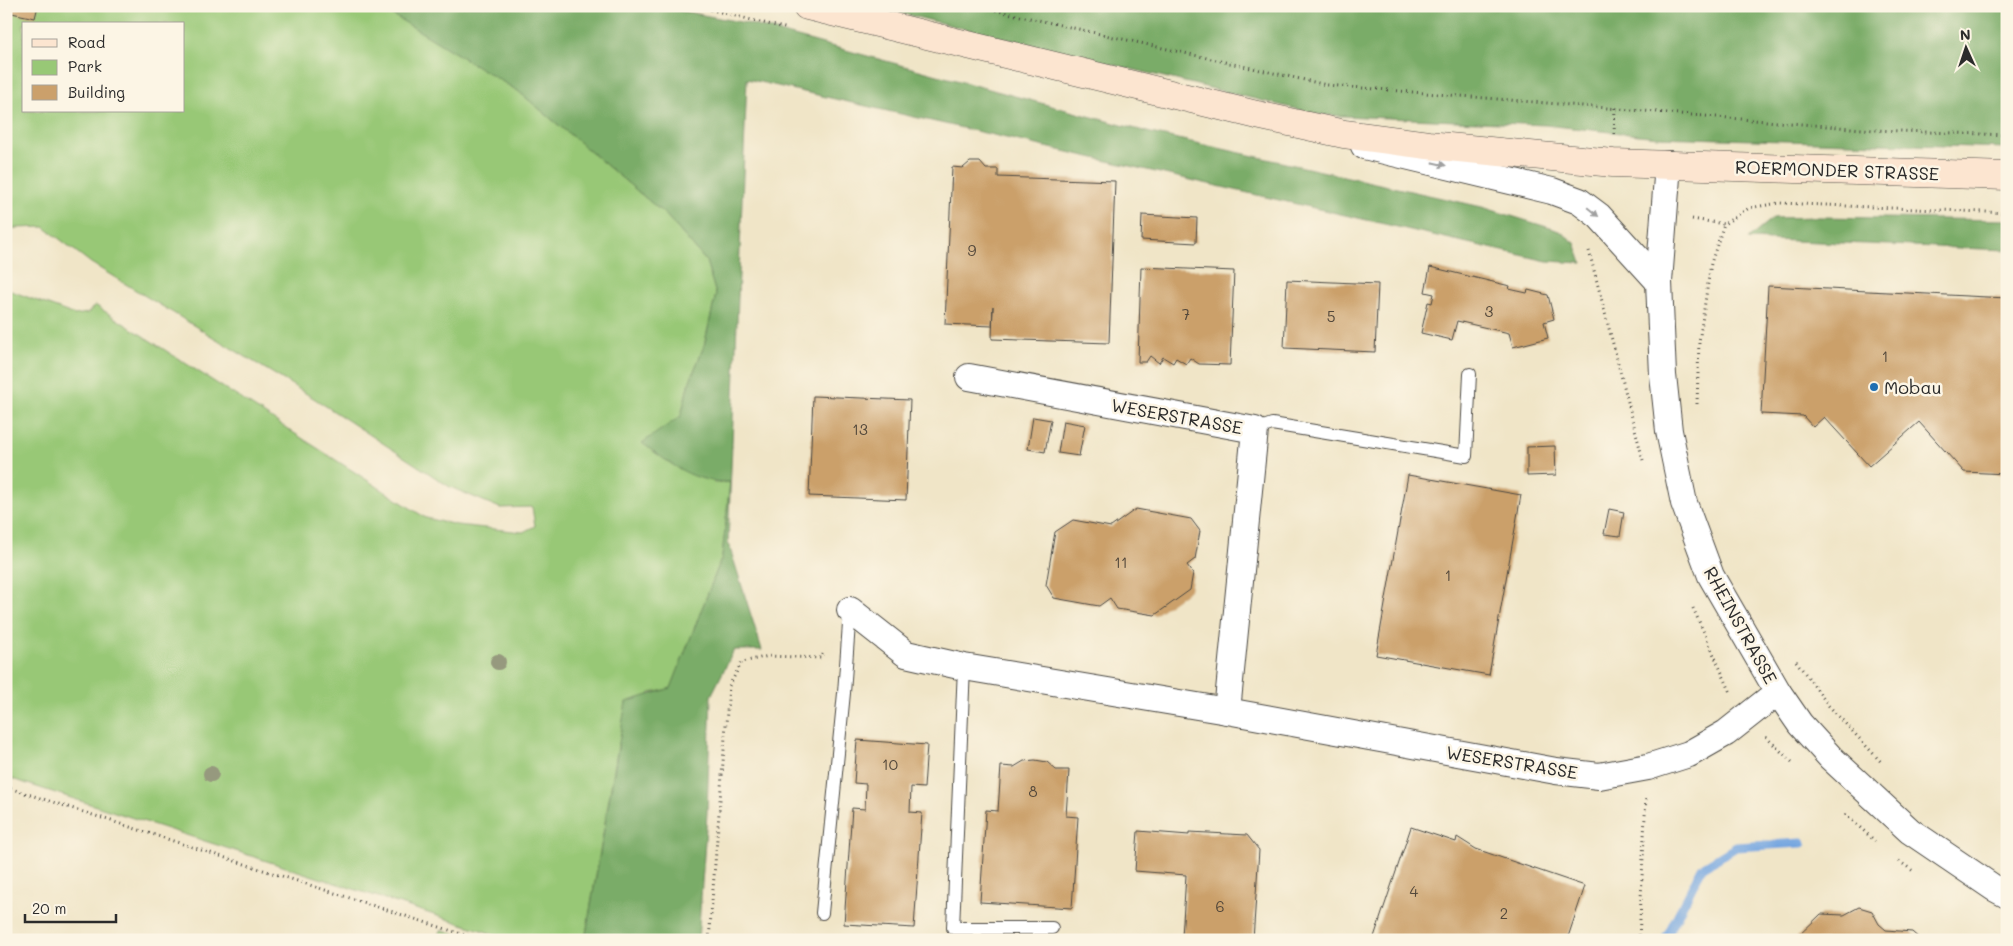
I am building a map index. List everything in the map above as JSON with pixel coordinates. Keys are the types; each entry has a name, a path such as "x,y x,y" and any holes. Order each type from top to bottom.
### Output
{"main road":[{"name":"ROERMONDER STRASSE","path":"807,6 1247,113 1344,134 1428,145 1592,161 2007,176"}],"street":[{"path":"1344,134 1366,148 1552,191 1579,201 1599,216 1659,282"},
{"name":"RHEINSTRASSE","path":"1668,164 1659,282 1663,375 1669,431 1684,503 1711,576 1778,692 1800,724 1830,758 1910,831 2007,895"},
{"name":"WESERSTRASSE","path":"969,377 1255,430 1228,711"},
{"name":"WESERSTRASSE","path":"850,610 906,654 964,666 1228,711 1556,771 1599,776 1640,768 1690,754 1726,732 1778,692"}],"lane":[{"path":"1255,430 1272,424 1466,456 1470,374"},
{"path":"822,913 850,610"},
{"path":"964,666 953,928 1052,928"}],"path":[{"path":"976,6 1326,85 1875,130 2007,135"},
{"path":"1697,407 1700,332 1711,263 1724,224 1749,208 1779,203 2007,213"},
{"path":"709,940 728,686 742,662 769,656 821,658 826,650"},
{"path":"1791,654 1829,706 1885,766"},
{"path":"1639,940 1646,798 1640,768"},
{"path":"6,787 480,940"}],"green space":[{"path":"6,6 378,6 518,91 666,215 706,261 716,294 704,346 688,386 681,416 714,483 730,482 722,557 671,689 650,693 618,746 585,940 512,940 6,777 6,289 75,315 88,313 95,305 426,518 457,525 523,532 535,526 532,507 500,508 450,487 315,399 91,263 44,227 16,228 6,231"},
{"path":"378,6 655,6 746,23 1151,133 1482,207 1560,231 1575,243 1582,263 1547,261 747,79 728,542 762,650 734,650 711,696 707,813 698,940 585,940 626,702 671,688 722,557 730,482 694,476 673,465 642,443 681,416 688,386 704,346 716,294 706,261 666,215 518,91"},
{"path":"871,6 2007,6 2007,148 1658,137 1545,125 1321,115"},
{"path":"1773,218 2007,220 2007,250 1748,239"},
{"path":"441,930 477,940 438,940"}],"building":[{"path":"8,6 38,6 35,18 7,12"},
{"path":"970,162 980,162 986,169 998,169 998,177 1115,181 1109,343 992,339 993,306 992,326 945,324 952,167 963,168"},
{"path":"1142,215 1197,218 1196,243 1141,240"},
{"path":"1141,267 1234,271 1230,365 1199,364 1190,358 1186,364 1176,358 1173,363 1163,357 1159,363 1150,356 1146,362 1138,362"},
{"path":"1430,267 1510,286 1509,289 1527,293 1528,290 1548,295 1554,319 1544,322 1548,338 1513,347 1509,333 1457,321 1452,340 1421,333 1428,302 1432,303 1434,294 1425,292"},
{"path":"1287,280 1378,284 1375,352 1284,348"},
{"path":"1768,286 2007,298 2007,474 1964,472 1919,422 1869,466 1824,417 1813,427 1803,416 1761,414"},
{"path":"813,396 910,400 906,500 809,496"},
{"path":"1033,417 1051,420 1045,452 1028,449"},
{"path":"1063,421 1085,425 1079,456 1058,453"},
{"path":"1555,446 1556,475 1527,476 1527,447"},
{"path":"1408,475 1521,495 1489,675 1376,655"},
{"path":"1136,509 1191,519 1200,531 1195,559 1187,565 1193,573 1190,590 1155,615 1117,609 1110,598 1099,606 1054,598 1046,585 1055,532 1073,520 1111,527"},
{"path":"1609,509 1624,512 1620,536 1604,534"},
{"path":"857,740 927,745 924,788 911,787 910,812 922,813 914,928 844,924 852,808 865,809 866,784 854,783"},
{"path":"1024,761 1047,762 1056,770 1069,770 1066,816 1078,817 1072,908 980,902 986,810 998,811 1001,766 1014,767"},
{"path":"1411,827 1456,842 1457,837 1476,849 1585,886 1567,940 1373,940"},
{"path":"1138,831 1189,835 1189,832 1247,835 1259,850 1253,940 1182,937 1186,875 1135,871"},
{"path":"1859,907 1872,911 1879,924 1886,930 1912,932 1921,940 1794,940 1821,914 1844,915"}],"waterway":[{"path":"1667,936 1702,868 1736,847 1802,843"}],"place":[{"name":"Mobau","path":"1874,387"}]}
